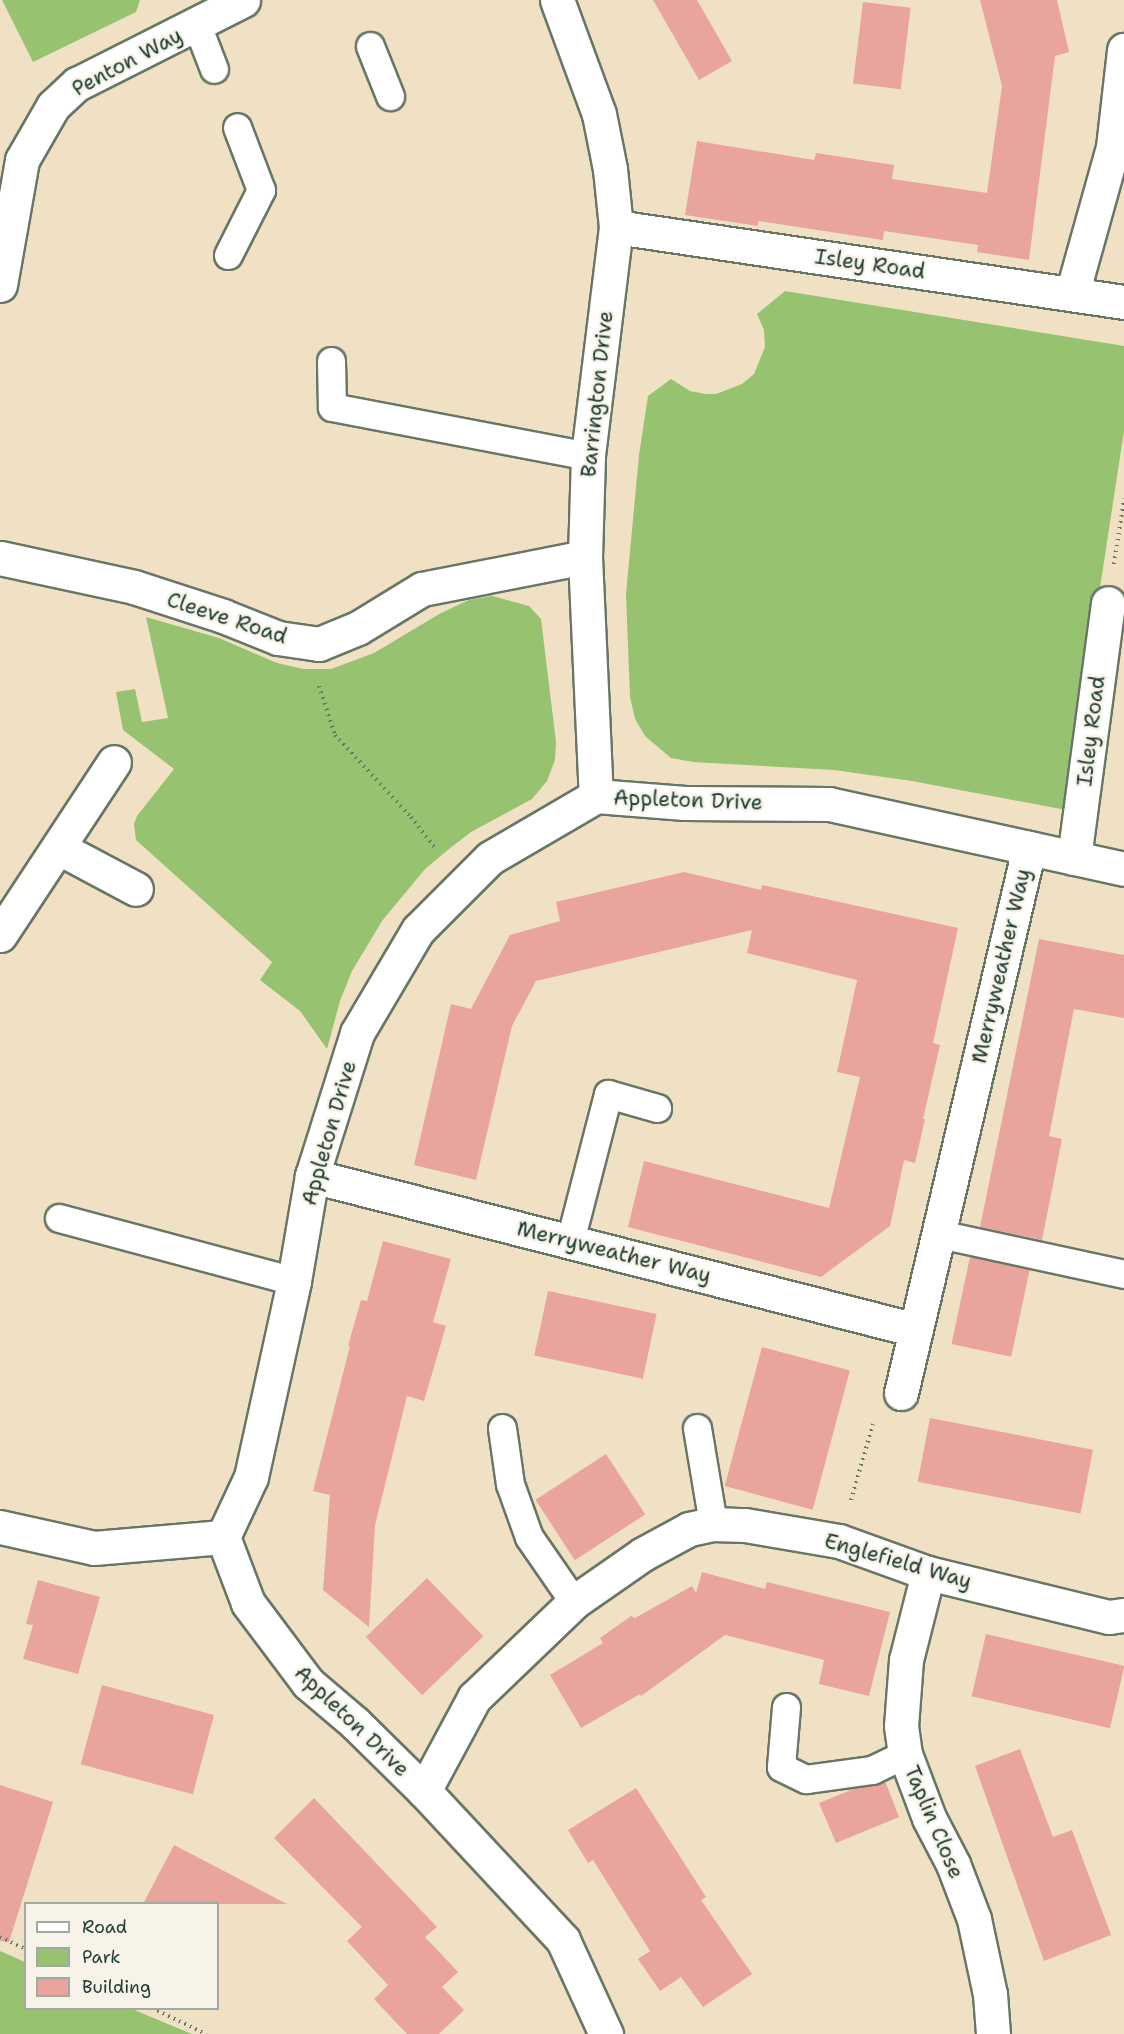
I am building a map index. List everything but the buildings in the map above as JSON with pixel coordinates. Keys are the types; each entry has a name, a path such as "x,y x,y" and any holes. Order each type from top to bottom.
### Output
{"street":[{"name":"Penton Way","path":"0,285 8,184 53,106 77,84 197,15 243,0"},
{"name":"Barrington Drive","path":"557,0 599,114 610,169 616,227 588,456 585,557 596,796"},
{"path":"1072,294 1113,147 1124,50"},
{"name":"Isley Road","path":"616,227 1124,302"},
{"path":"319,644 358,628 422,589 585,557"},
{"name":"Cleeve Road","path":"0,558 134,587 223,616 278,638 319,644"},
{"name":"Isley Road","path":"1074,858 1108,603"},
{"path":"0,935 114,762"},
{"name":"Appleton Drive","path":"606,2034 563,1940 424,1791 355,1723 308,1683 248,1603 223,1537 251,1477 294,1281 312,1176 357,1033 418,930 490,858 596,796 685,803 829,804 1124,869"},
{"path":"59,848 136,889"},
{"name":"Merryweather Way","path":"901,1393 1029,848"},
{"name":"Merryweather Way","path":"312,1176 916,1330"},
{"name":"Englefield Way","path":"424,1791 474,1698 574,1602 643,1554 688,1530 713,1524 745,1525 839,1541 928,1573 1108,1617 1124,1615"},
{"path":"0,1527 94,1548 223,1537"},
{"name":"Taplin Close","path":"928,1573 906,1660 901,1726 906,1754 929,1818 953,1864 974,1919 990,1994 993,2034"}],"lane":[{"path":"197,15 214,69"},
{"path":"370,46 390,96"},
{"path":"228,255 261,190 237,128"},
{"path":"331,361 332,407 588,456"},
{"path":"570,1241 608,1094 657,1108"},
{"path":"59,1218 294,1281"},
{"path":"939,1234 1124,1274"},
{"path":"502,1428 510,1484 529,1537 574,1602"},
{"path":"697,1428 713,1524"},
{"path":"786,1707 782,1767 806,1779 872,1770 906,1754"}],"path":[{"path":"1108,603 1124,499"},
{"path":"319,644 318,678 335,735 411,816 466,882"},
{"path":"839,1541 878,1407 901,1393"},
{"path":"0,1937 24,1948"},
{"path":"156,2010 206,2034"}],"green space":[{"path":"2,0 140,0 136,12 33,62"},
{"path":"785,291 1124,346 1124,431 1066,810 912,781 834,770 693,762 671,758 645,736 635,719 630,697 626,594 639,455 648,396 671,379 690,391 705,394 716,394 742,384 754,374 765,347 764,330 757,314"},
{"path":"492,596 529,606 541,619 556,742 555,760 547,781 532,799 471,832 449,849 425,869 382,921 352,971 340,1001 327,1049 300,1011 260,980 272,962 136,840 134,824 137,816 174,769 123,730 116,692 135,689 142,722 168,718 146,617 219,638 277,663 303,669 331,669 374,653 441,613 469,600"},
{"path":"0,1951 24,1962 24,2010 134,2010 192,2034 0,2034"}]}
